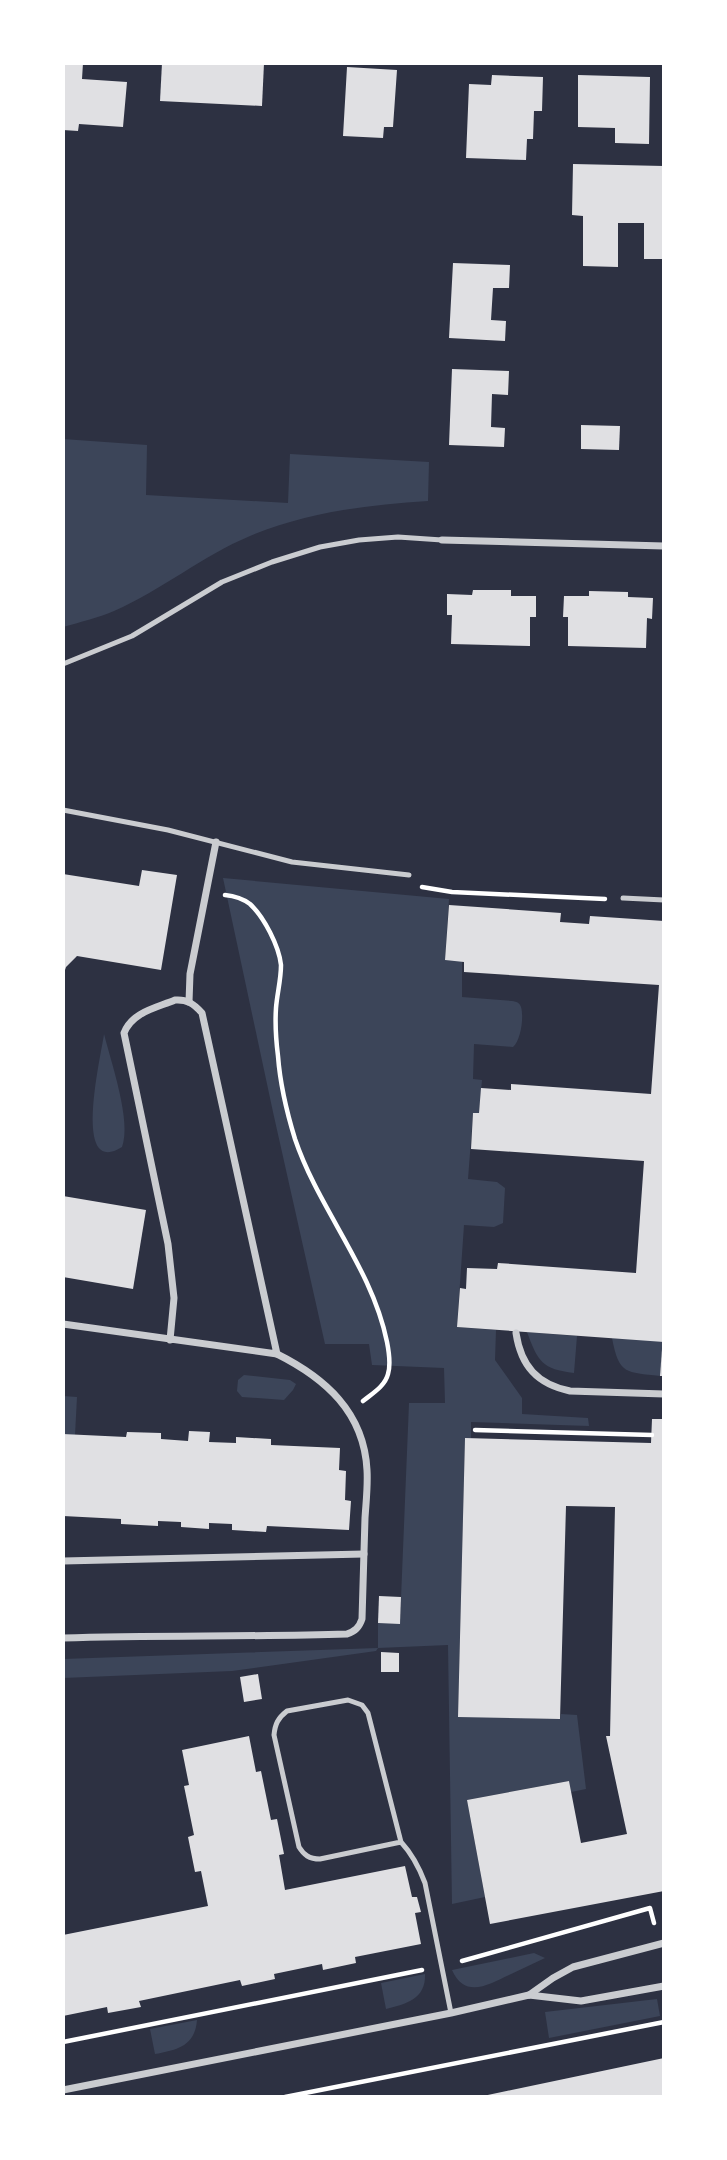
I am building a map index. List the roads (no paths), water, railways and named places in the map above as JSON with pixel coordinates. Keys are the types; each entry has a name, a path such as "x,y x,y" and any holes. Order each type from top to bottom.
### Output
{"street":[{"path":"442,540 664,546"},
{"path":"189,1002 190,974 216,842"},
{"path":"170,1340 174,1298 168,1244 124,1033 127,1024 135,1017 175,1000 189,1002 202,1013 277,1354"},
{"path":"63,1325 277,1354 324,1382 349,1412 362,1439 367,1470 362,1619 354,1632 250,1637 63,1638"},
{"path":"516,1334 518,1349 525,1363 535,1375 557,1388 570,1391 664,1394"},
{"path":"63,1561 364,1554"},
{"path":"529,1995 573,1967 664,1943"},
{"path":"63,2090 529,1995 581,2001 664,1986"}],"lane":[{"path":"63,664 132,636 222,582 272,562 320,547 359,540 398,537 442,540"},
{"path":"63,810 169,830 292,862 409,875"},
{"path":"620,899 664,900"},
{"path":"401,1842 320,1859 311,1859 303,1854 299,1847 274,1735 280,1717 287,1711 348,1700 362,1705 368,1713 401,1842 411,1852 425,1883 451,2013"}]}
